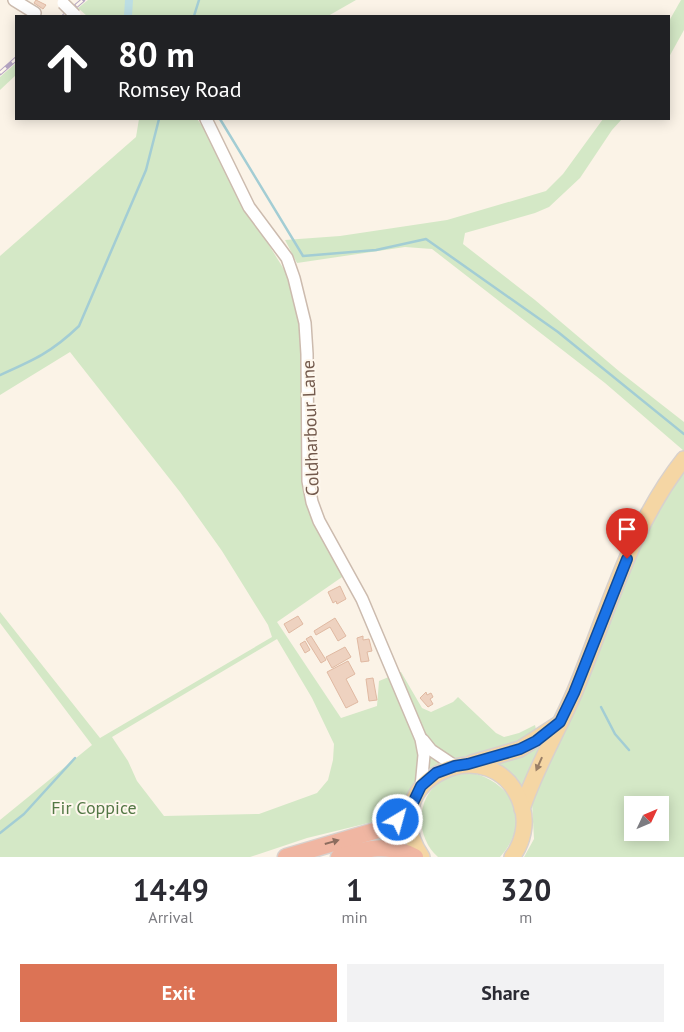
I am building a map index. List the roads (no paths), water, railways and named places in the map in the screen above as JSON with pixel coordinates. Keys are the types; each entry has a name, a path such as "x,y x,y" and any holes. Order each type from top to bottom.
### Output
{"highway":[{"path":"286,857 388,827 411,807"},
{"path":"339,857 366,848 380,847 397,850 415,857"}],"main road":[{"path":"512,857 522,837 522,809 541,758 574,693 640,525 671,475 684,459"},
{"path":"422,857 411,833 411,807 421,786 436,773 520,749 536,741 560,722"},
{"path":"462,765 489,769 503,777 514,789 522,809"}],"street":[{"path":"14,0 35,13"},
{"path":"62,1 74,15"},
{"name":"Coldharbour Lane","path":"206,120 249,207 287,258 294,278 306,338 308,481 312,502 318,521 362,599 421,739 424,755 421,786"},
{"name":"Coldharbour Lane","path":"421,739 431,750 462,765"}],"waterway":[{"path":"128,15 129,0"},
{"path":"194,15 199,0"},
{"path":"0,375 42,355 60,343 79,326 146,170 159,120"},
{"path":"221,120 303,256 376,250 426,239 558,332 684,434"},
{"path":"601,707 615,734 629,750"},
{"path":"0,833 24,814 75,758"}],"railway":[{"path":"65,15 83,0"},
{"path":"0,73 15,60"}],"park label":[{"name":"Fir Coppice","path":"94,807"}]}
